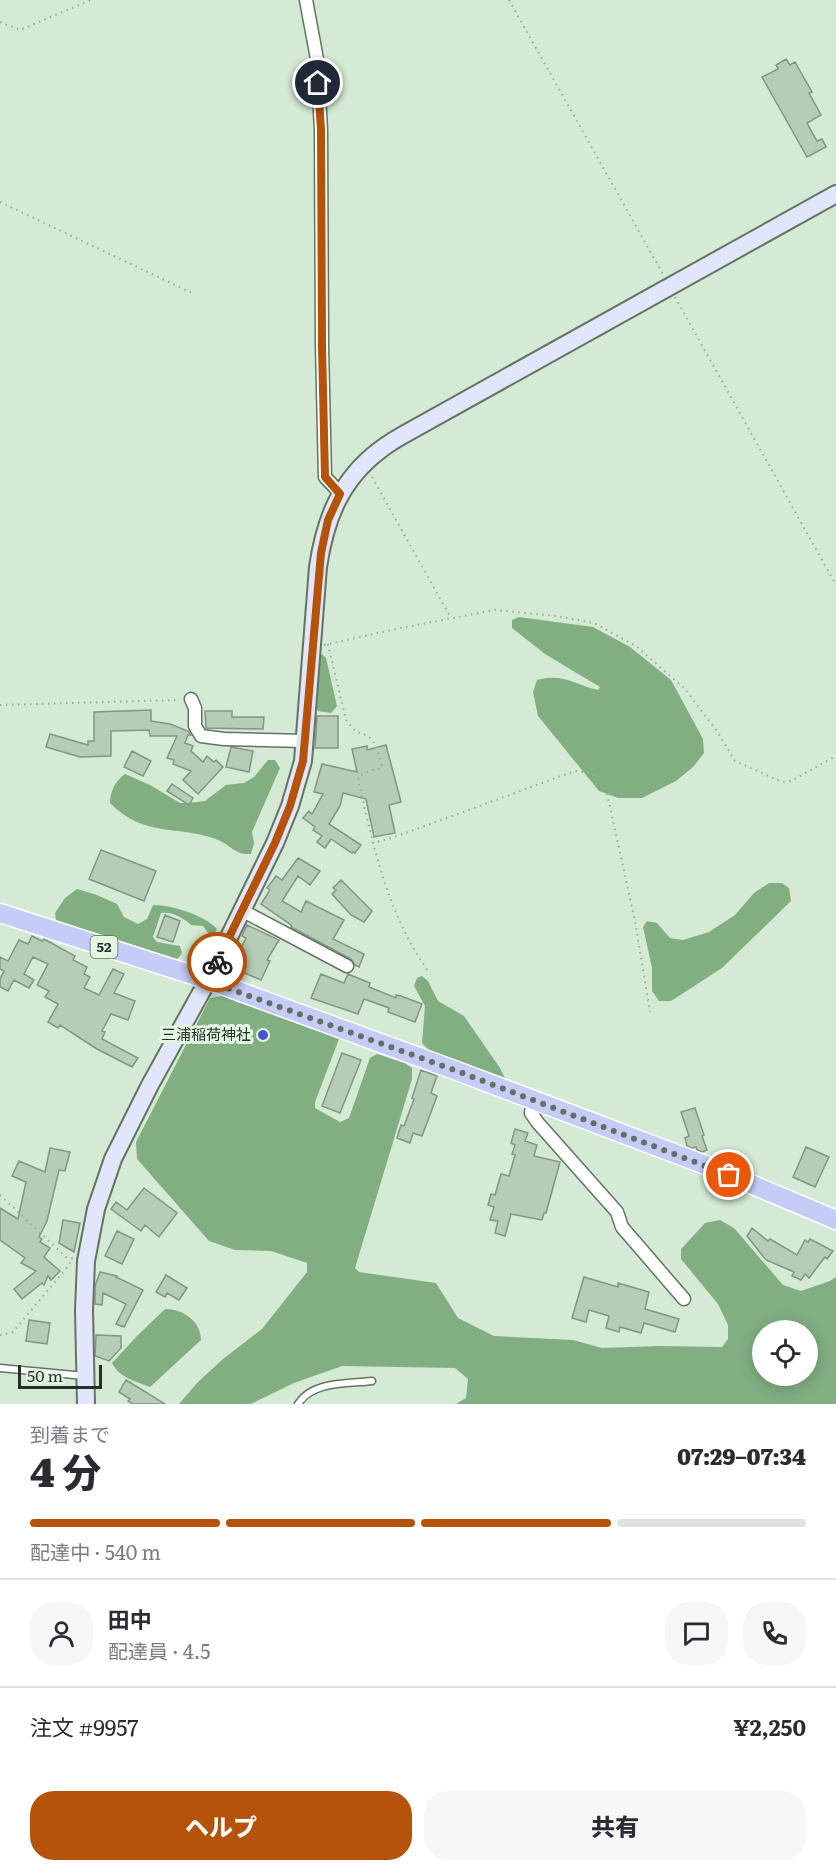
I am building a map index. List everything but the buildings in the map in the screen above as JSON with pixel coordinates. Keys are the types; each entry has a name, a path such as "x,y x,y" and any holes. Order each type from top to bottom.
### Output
{"main road":[{"name":"52","path":"0,913 208,981 532,1099 708,1166 836,1220"}],"street":[{"path":"306,0 317,59 321,130 325,477 340,494"},
{"path":"86,1404 84,1310 79,1260 113,1159 150,1085 208,981 275,843 290,806 303,761 320,646 318,567 328,520 340,494 356,472 379,450 412,429 836,194"},
{"path":"191,699 195,708 195,726 201,736 224,739 305,741"},
{"path":"243,910 347,966"},
{"path":"532,1099 531,1113 538,1123 618,1212 622,1227 684,1299"}],"lane":[{"path":"0,1368 86,1376"},
{"path":"298,1404 303,1396 316,1388 372,1381"}],"path":[{"path":"0,22 20,30 91,0"},
{"path":"509,0 836,585"},
{"path":"0,202 192,293"},
{"path":"364,465 451,618"},
{"path":"428,971 412,949 391,905 372,843 358,780 359,776 372,770 380,770 382,766 373,740 366,734 356,732 346,720 320,646 495,610 556,616 594,623 636,646 684,688 717,730 735,760 782,782 791,782 836,756"},
{"path":"0,705 191,699"},
{"path":"372,843 392,838 576,771 591,773 606,789 635,921 650,1012"},
{"path":"0,1195 66,1257 79,1260"},
{"path":"0,1335 13,1332 69,1265 79,1260"}],"green space":[{"path":"519,617 593,627 630,647 671,680 703,739 704,753 693,767 676,781 642,798 618,798 599,791 538,716 533,692 537,680 546,678 562,679 598,690 600,687 545,654 512,628 512,620"},
{"path":"322,654 326,658 337,706 331,713 318,711 314,701 319,658"},
{"path":"268,760 275,760 280,768 252,832 254,843 251,854 237,852 218,840 203,835 162,829 136,822 110,803 114,787 125,774 150,785 180,803 188,803 205,801 226,785 244,783 254,777"},
{"path":"769,883 782,883 789,888 791,901 722,968 671,1001 659,1001 652,991 652,968 643,927 647,921 657,923 670,938 683,940 709,932 735,915 754,893"},
{"path":"77,889 117,904 124,917 138,924 147,919 153,905 160,905 197,915 217,929 214,934 209,934 203,926 191,925 177,916 161,913 153,937 157,942 180,946 182,953 176,961 167,961 56,920 55,913 65,898"},
{"path":"422,976 428,981 438,1001 464,1016 506,1080 434,1055 422,1043 425,1006 414,986 417,978"},
{"path":"223,996 333,1035 339,1039 315,1102 315,1108 340,1122 349,1118 370,1058 377,1054 405,1063 412,1068 412,1079 355,1268 359,1272 436,1283 458,1318 494,1336 573,1340 602,1348 722,1347 728,1339 728,1325 718,1304 681,1259 681,1249 705,1223 720,1220 734,1228 783,1285 801,1291 836,1277 836,1404 456,1404 466,1398 468,1379 455,1368 342,1366 294,1383 251,1404 179,1404 223,1359 262,1329 307,1272 307,1263 271,1251 235,1250 209,1241 137,1159 136,1142 210,998"},
{"path":"165,1309 178,1311 190,1317 198,1327 201,1340 150,1387 123,1375 112,1363"}],"way so far":[{"path":"217,962 208,981 457,1071 729,1175"}],"place":[{"name":"三浦稲荷神社","path":"263,1035"}],"route":[{"path":"217,962 275,843 290,806 303,761 318,567 328,520 340,494 325,477 321,130 318,83"}]}
